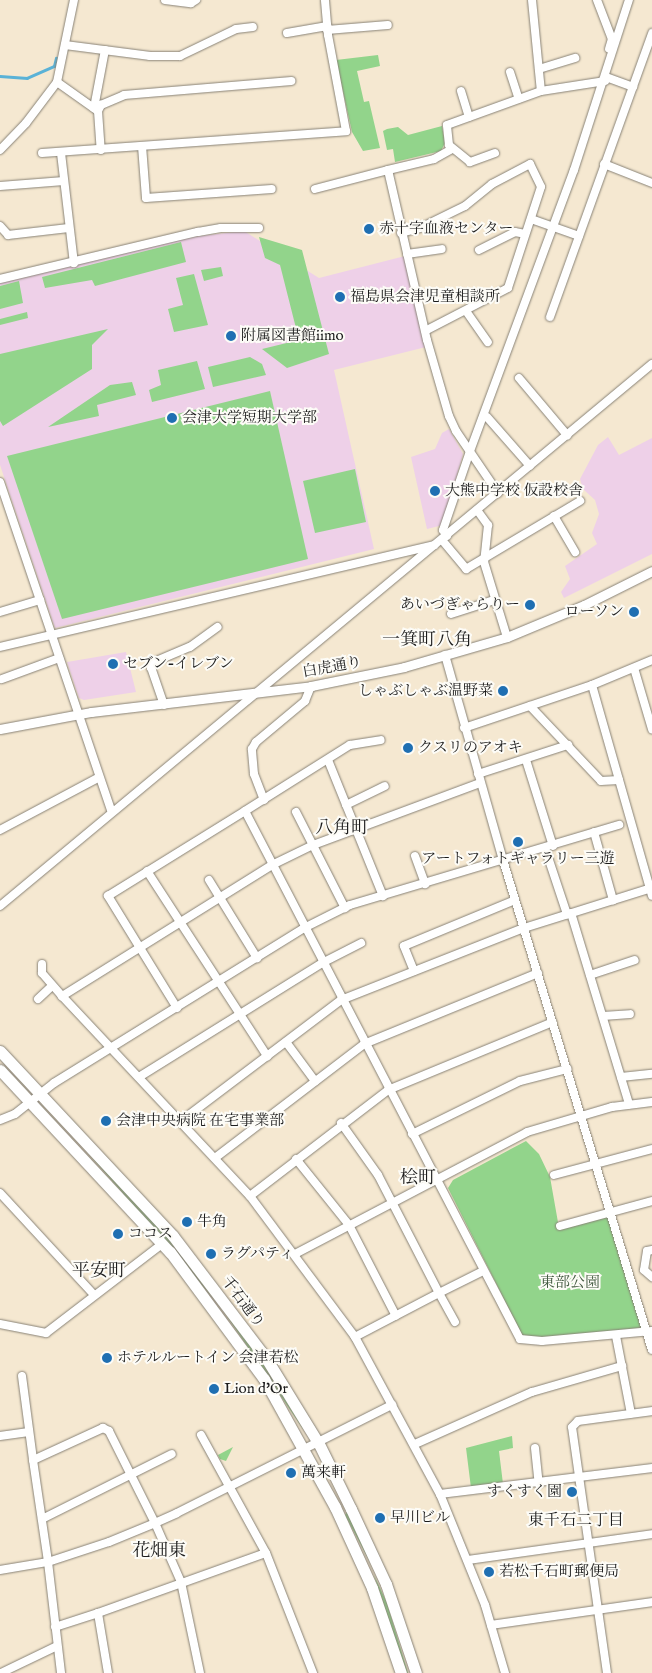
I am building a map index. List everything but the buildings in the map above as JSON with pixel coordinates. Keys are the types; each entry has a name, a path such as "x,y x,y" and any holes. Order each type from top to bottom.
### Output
{"main road":[{"name":"千石通り","path":"0,1051 194,1262 266,1358 319,1444 386,1584 416,1673"},
{"name":"千石通り","path":"0,1070 162,1244 234,1334 307,1450 372,1588 401,1673"}],"street":[{"path":"0,150 26,123 57,82 74,0"},
{"path":"166,0 191,3 196,0"},
{"path":"42,154 346,131 327,28 325,0"},
{"path":"532,0 541,91"},
{"path":"597,0 612,39 604,80"},
{"path":"441,540 470,452 553,227 604,80 629,0"},
{"path":"287,33 327,28 388,25"},
{"path":"65,45 150,56 180,56 236,29 253,28"},
{"path":"550,317 652,33"},
{"path":"101,150 96,110 105,50"},
{"path":"643,57 652,60"},
{"path":"539,68 575,58"},
{"path":"510,72 519,99"},
{"path":"495,153 470,162 448,145 446,125 541,91 604,80 633,87"},
{"path":"96,110 101,105 124,95 291,81"},
{"path":"57,82 96,110"},
{"path":"461,91 468,117"},
{"path":"142,146 146,198 272,190"},
{"path":"315,189 434,159 452,149"},
{"path":"61,153 74,263"},
{"path":"401,233 420,228 465,206 492,184 530,164 541,187 508,288 425,331"},
{"path":"604,164 652,183"},
{"path":"388,170 425,331 449,416 470,452 498,493"},
{"path":"0,186 64,181"},
{"path":"531,219 579,236"},
{"path":"0,226 8,235 69,228"},
{"path":"0,279 74,263 198,232 221,228 259,228"},
{"path":"479,250 515,232 525,234"},
{"path":"406,254 442,249"},
{"path":"466,311 488,342"},
{"path":"0,906 652,364"},
{"path":"519,378 567,435"},
{"path":"487,417 530,466"},
{"path":"0,482 1,491 79,714 98,778 112,812"},
{"path":"441,540 466,569 580,501"},
{"path":"477,510 488,525 484,557 494,600 507,637"},
{"path":"554,516 575,552"},
{"path":"0,647 441,540"},
{"name":"白虎通り","path":"0,728 79,714 311,686 445,655 507,637 584,605 652,571"},
{"path":"0,612 40,600"},
{"path":"451,614 494,600"},
{"path":"164,705 151,668 154,662 190,646 218,628"},
{"path":"445,655 480,783 629,1274 649,1331 652,1350"},
{"path":"2,679 59,658"},
{"path":"464,728 592,685 652,660"},
{"path":"634,668 650,712 652,729"},
{"path":"181,1122 342,1000 524,928 613,900 651,891 592,685"},
{"path":"264,800 254,774 252,749 256,742 305,701 311,686"},
{"path":"530,706 601,781 619,780"},
{"path":"177,1008 108,896 350,745 382,740"},
{"path":"478,774 568,745"},
{"path":"328,760 383,896"},
{"path":"526,760 549,847 629,1104"},
{"path":"0,830 98,778"},
{"path":"62,996 272,865 313,845 480,783"},
{"path":"346,805 385,786"},
{"path":"245,811 364,1044 520,1339 542,1341 616,1336 649,1331"},
{"path":"296,812 345,908"},
{"path":"0,1120 31,1103 41,1094 112,1048 304,928 345,908 620,825"},
{"path":"594,832 613,900"},
{"path":"414,856 425,884"},
{"path":"147,870 179,923 267,1056"},
{"path":"209,880 257,958"},
{"path":"414,971 404,946 515,900"},
{"path":"140,1077 322,963 361,943"},
{"path":"590,975 635,960"},
{"path":"42,964 42,973 52,986 140,1077 250,1196 355,1337 440,1494 468,1560 491,1625 505,1673"},
{"path":"215,1158 364,1044 538,973"},
{"path":"38,999 52,986"},
{"path":"603,1016 630,1014"},
{"path":"250,1196 341,1123 388,1090 553,1022"},
{"path":"286,1042 315,1081"},
{"path":"412,1134 520,1081 567,1069"},
{"path":"621,1077 652,1074"},
{"path":"295,1254 518,1135 629,1104 652,1102"},
{"path":"341,1123 378,1175 455,1322"},
{"path":"554,1175 652,1149"},
{"path":"296,1159 349,1225 396,1316"},
{"path":"0,1193 94,1295"},
{"path":"560,1226 652,1201"},
{"path":"0,1324 46,1333 162,1244"},
{"path":"644,1270 647,1251 652,1250"},
{"path":"629,1274 644,1270"},
{"path":"644,1270 652,1278"},
{"path":"355,1337 483,1271"},
{"path":"616,1336 631,1414"},
{"path":"414,1444 532,1392 622,1366"},
{"path":"22,1376 48,1562 61,1673"},
{"path":"0,1570 48,1562 155,1523 232,1488 392,1405"},
{"path":"607,1673 588,1543 574,1423 652,1411"},
{"path":"33,1460 103,1428 109,1431 155,1523 181,1582 200,1673"},
{"path":"0,1436 29,1432"},
{"path":"201,1435 232,1488 266,1553 313,1673"},
{"path":"535,1448 538,1484"},
{"path":"42,1519 172,1454"},
{"path":"440,1494 538,1484 652,1468"},
{"path":"468,1560 652,1534"},
{"path":"55,1627 266,1553"},
{"path":"491,1625 652,1602"},
{"path":"98,1613 108,1673"},
{"path":"0,1673 57,1646"}],"shaded area":[{"name":"会津大学短期大学部","path":"244,231 319,278 405,256 426,347 334,370 374,549 55,628 0,465 0,282 190,237"},
{"name":"大熊中学校 仮設校舎","path":"449,429 463,454 443,525 427,529 411,457 435,449 442,433"},
{"path":"608,437 619,455 652,438 652,554 564,598 561,592 570,579 565,566 597,544 592,533 599,514 595,500 583,489 580,479 598,445"},
{"path":"126,652 136,692 84,700 79,698 67,662"}],"green space":[{"path":"378,55 380,66 357,71 364,102 369,101 380,148 363,151 352,132 336,60"},
{"path":"442,126 445,143 441,151 395,162 393,149 387,150 383,131 387,129 398,127 408,135"},
{"path":"259,237 302,250 329,354 287,368 262,349 299,340 280,265 265,258"},
{"path":"181,242 186,262 95,286 92,280 45,288 42,277"},
{"path":"221,267 223,276 204,281 201,270"},
{"path":"194,274 208,325 174,332 168,309 183,305 176,278"},
{"path":"19,281 23,303 0,309 0,286"},
{"path":"27,312 28,318 0,325 0,319"},
{"path":"108,329 92,345 92,369 3,426 0,421 0,354"},
{"path":"250,357 262,364 266,375 213,387 208,367"},
{"path":"197,361 205,389 152,402 149,390 161,385 158,370"},
{"path":"132,382 136,395 97,405 99,416 48,427 110,385"},
{"path":"270,391 308,559 62,619 7,456"},
{"path":"355,469 366,522 315,533 303,481"},
{"path":"76,1139 172,1242 251,1344 305,1432 220,1306"},
{"name":"東部公園","path":"526,1141 539,1154 550,1177 559,1228 610,1214 645,1330 524,1339 448,1188 453,1180"},
{"path":"512,1436 513,1448 499,1451 503,1484 471,1488 466,1448"},
{"path":"233,1447 226,1461 220,1459 218,1455"},
{"path":"347,1512 370,1560 370,1562 345,1515"},
{"path":"374,1575 387,1603 408,1673 406,1673"}],"waterway":[{"path":"0,76 27,78 54,66 56,58"}],"place":[{"name":"赤十字血液センター","path":"369,229"},
{"name":"福島県会津児童相談所","path":"340,297"},
{"name":"附属図書館iimo","path":"231,336"},
{"name":"会津大学短期大学部","path":"172,418"},
{"name":"大熊中学校 仮設校舎","path":"435,491"},
{"name":"あいづぎゃらりー","path":"530,605"},
{"name":"ローソン","path":"634,612"},
{"name":"セブン-イレブン","path":"113,664"},
{"name":"しゃぶしゃぶ温野菜","path":"503,691"},
{"name":"クスリのアオキ","path":"408,748"},
{"name":"アートフォトギャラリー三遊","path":"518,842"},
{"name":"会津中央病院 在宅事業部","path":"106,1121"},
{"name":"牛角","path":"187,1222"},
{"name":"ココス","path":"118,1234"},
{"name":"ラグパティ","path":"211,1254"},
{"name":"ホテルルートイン 会津若松","path":"107,1358"},
{"name":"Lion d'Or","path":"214,1389"},
{"name":"萬来軒","path":"291,1473"},
{"name":"すくすく園","path":"572,1492"},
{"name":"早川ビル","path":"380,1518"},
{"name":"若松千石町郵便局","path":"489,1572"}],"district":[{"name":"一箕町八角","path":"427,641"},
{"name":"八角町","path":"342,829"},
{"name":"桧町","path":"418,1179"},
{"name":"平安町","path":"99,1272"},
{"name":"東千石二丁目","path":"576,1521"},
{"name":"花畑東","path":"159,1552"}]}
